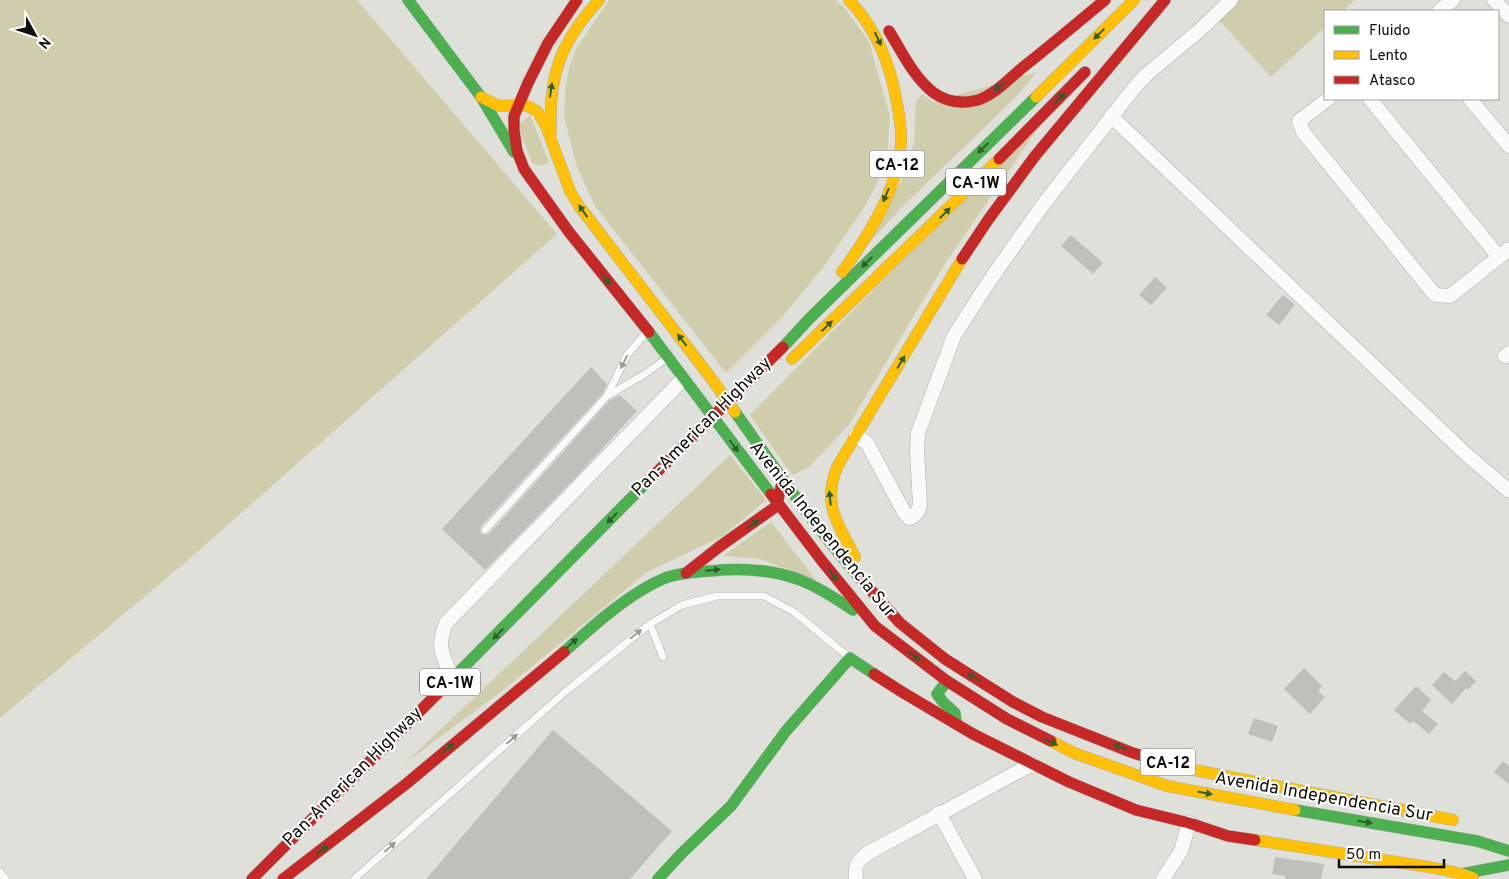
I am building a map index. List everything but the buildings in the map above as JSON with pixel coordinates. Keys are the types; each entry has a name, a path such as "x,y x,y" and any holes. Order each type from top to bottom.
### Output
{"main road":[{"name":"Avenida Independencia Sur","path":"408,0 481,97 526,171 569,232 668,357 764,486 783,494 822,561 875,626 947,681 1006,719 1074,753 1167,786 1346,820 1477,840 1509,851"},
{"name":"CA-12","path":"526,171 516,151 514,116 548,43 577,0"},
{"path":"552,139 550,96 558,63 564,48 576,29 598,0"},
{"name":"CA-12","path":"809,319 869,231 892,182 900,150 899,113 890,66 873,28 849,0"},
{"path":"883,22 916,76 928,89 938,96 952,101 966,102 979,100 998,88 1106,0"},
{"name":"Pan-American Highway","path":"252,879 809,319 1134,0"},
{"path":"1121,34 1156,0"},
{"path":"871,590 837,521 829,500 830,481 954,271 988,220 1035,156 1165,0"},
{"name":"Pan-American Highway","path":"789,363 1041,118 1094,62"},
{"path":"498,106 509,100 528,84"},
{"path":"481,97 498,106 525,105 538,111 552,139 570,191 579,206 711,378 781,477 783,494"},
{"path":"526,171 544,174 556,167 559,161"},
{"path":"824,473 876,404"},
{"name":"Pan-American Highway","path":"716,436 744,408"},
{"path":"686,573 719,547 762,518 774,508 783,494 804,487"},
{"name":"CA-12","path":"783,494 871,590"},
{"path":"282,879 345,834 616,608 635,595 667,578 686,573 719,570 776,573 794,578 829,594 875,626"},
{"name":"Avenida Independencia Sur","path":"871,590 900,623 945,659 1013,702 1042,717 1133,752 1194,770 1461,822"},
{"path":"658,879 731,806 786,731 850,658 902,692 973,734 1032,764 1136,810 1189,823 1228,836 1438,873 1462,874 1509,865"},
{"path":"947,681 937,694 939,699 955,712 957,717 956,723"},
{"name":"Pan-American Highway","path":"274,879 301,850"},
{"path":"1462,874 1476,879"}],"street":[{"path":"856,435 867,443 904,512 909,518 914,516 920,504 917,459 918,433 954,336 1028,226 1111,116 1146,75 1201,29 1231,0"},
{"path":"1440,10 1453,0"},
{"path":"1494,0 1509,16"},
{"path":"1327,100 1300,121 1303,132 1435,294 1450,296 1504,253 1371,100"},
{"path":"1471,100 1509,146"},
{"path":"1111,116 1467,455 1509,491"},
{"path":"453,679 442,652 440,637 446,623 683,379"},
{"path":"856,879 855,866 868,853 1032,764"},
{"path":"940,813 975,879"},
{"path":"1163,879 1181,851 1189,823"}],"lane":[{"path":"485,530 607,396 628,355 647,331"},
{"path":"607,396 645,374 668,357"},
{"path":"354,879 565,692 650,624 682,605 716,596 764,596 794,612 850,658"},
{"path":"650,624 663,657"},
{"path":"0,872 6,879"}],"shaded area":[{"path":"0,0 357,0 557,234 187,561 0,718"},
{"path":"609,0 835,0 845,8 869,42 890,116 887,158 876,185 864,208 825,265 783,316 726,373 595,206 577,167 564,117 565,90 569,68 577,47"},
{"path":"1237,0 1355,0 1344,10 1324,10 1324,28 1271,77 1217,18"},
{"path":"1037,72 1020,93 902,207 869,243 904,175 914,142 916,101 922,94 933,102"},
{"path":"1049,112 946,262 848,426 808,468 792,475 750,415"},
{"path":"530,115 549,162 547,164 539,165 532,163 518,125"},
{"path":"730,455 766,500 723,536 647,572 507,687 404,764"},
{"path":"771,522 816,580 760,559 723,556"}],"traffic: fast":[{"path":"408,0 481,97 514,152"},
{"path":"785,345 809,319 1036,97"},
{"path":"649,332 771,494"},
{"path":"735,412 811,517 860,578"},
{"path":"455,676 646,483"},
{"path":"564,652 612,611 638,592 665,578 687,573 744,570 789,576 814,586 853,610"},
{"path":"658,879 731,806 786,731 850,658 874,674"},
{"path":"947,681 937,694 955,713 956,723"},
{"path":"1295,810 1477,841 1509,851"},
{"path":"1462,874 1509,865"}],"traffic: slow":[{"path":"551,132 552,93 560,60 575,30 599,0"},
{"path":"842,272 871,228 888,195 894,179 901,144 898,106 886,60 871,28 849,0"},
{"path":"1036,97 1134,0"},
{"path":"481,97 499,106 525,105 537,111 546,126 570,191 579,206 735,412"},
{"path":"792,359 999,159"},
{"path":"855,557 834,514 831,493 837,467 962,259"},
{"path":"1051,741 1074,753 1167,786 1295,810"},
{"path":"1178,766 1453,820"},
{"path":"1255,840 1435,868 1473,878"}],"traffic: jam":[{"path":"577,0 548,43 514,116 517,151 524,169 569,232 649,332"},
{"path":"889,31 914,72 934,93 950,100 972,101 984,98 996,91 1105,0"},
{"path":"962,259 1035,156 1165,0"},
{"path":"999,159 1085,72"},
{"path":"646,483 783,347"},
{"path":"686,573 774,508 777,504 781,487"},
{"path":"771,494 875,626 947,681 1007,719 1051,741"},
{"path":"860,578 900,623 945,659 1013,702 1042,717 1133,753 1178,766"},
{"path":"283,879 406,784 564,652"},
{"path":"874,674 973,734 1069,782 1136,810 1189,823 1228,836 1255,840"},
{"path":"252,879 455,676"}]}
